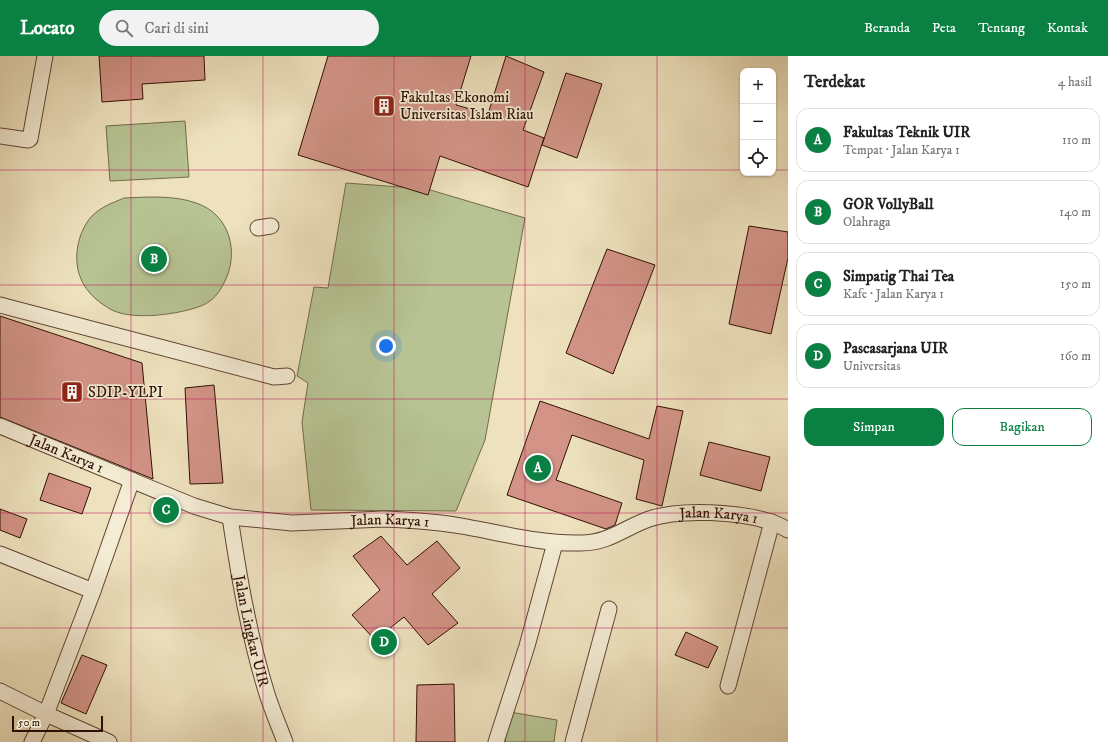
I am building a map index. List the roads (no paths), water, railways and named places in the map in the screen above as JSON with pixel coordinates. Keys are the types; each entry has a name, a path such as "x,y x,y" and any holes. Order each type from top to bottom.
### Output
{"street":[{"path":"0,136 30,139 45,56"},
{"path":"0,305 274,377 287,376"},
{"name":"Jalan Karya 1","path":"0,426 194,506 230,518 292,523 398,519 466,527 555,543 597,542 650,519 679,513 745,516 772,522 788,530"},
{"path":"32,742 46,714 93,591 132,480"},
{"name":"Jalan Lingkar UIR","path":"230,518 239,578 248,622 267,694 285,742"},
{"path":"728,686 772,522"},
{"path":"496,742 527,646 555,543"},
{"path":"0,554 93,591"},
{"path":"573,742 610,609"},
{"path":"0,691 46,714 109,742"}],"place":[{"name":"Fakultas Ekonomi Universitas Islam Riau","path":"384,106"},
{"name":"GOR VollyBall","path":"154,259"},
{"name":"SDIP-YLPI","path":"72,392"},
{"name":"Fakultas Teknik UIR","path":"538,468"},
{"name":"Simpatig Thai Tea","path":"166,510"},
{"name":"Pascasarjana UIR","path":"384,642"}]}
